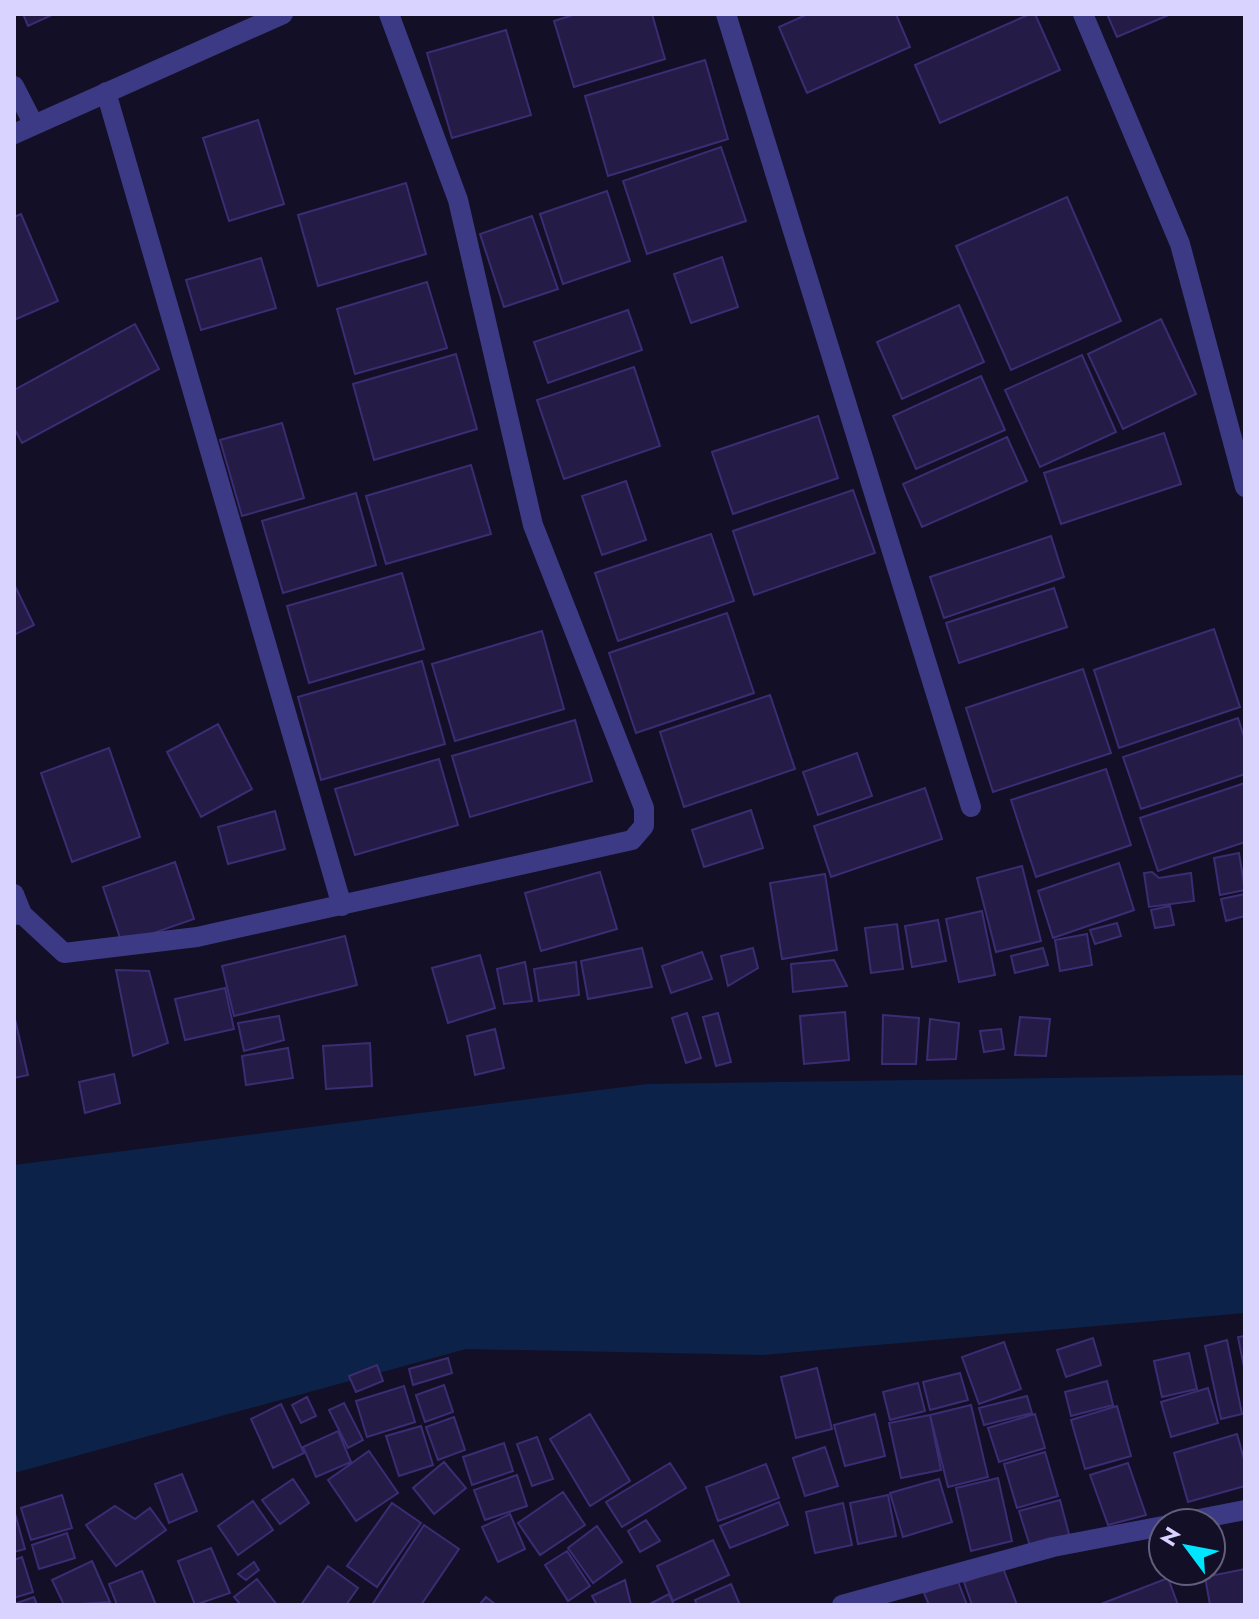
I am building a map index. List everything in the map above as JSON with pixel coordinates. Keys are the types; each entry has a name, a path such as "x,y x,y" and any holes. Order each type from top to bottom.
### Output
{"street":[{"path":"14,134 283,14"},
{"path":"14,894 18,915 64,953 197,937 342,906 632,840 644,826 644,808 533,525 458,200 389,14"},
{"path":"726,14 971,807"},
{"path":"1083,14 1180,244 1245,487"},
{"path":"14,86 34,125"},
{"path":"106,92 342,906"},
{"path":"842,1605 1053,1547 1147,1529"}],"water":[{"path":"1245,1075 1245,1313 763,1355 466,1349 14,1473 14,1165 647,1084"}],"building":[{"path":"23,14 54,14 28,26"},
{"path":"576,14 652,14 665,59 574,87 554,21"},
{"path":"808,14 896,14 910,47 807,93 779,27"},
{"path":"1035,14 1060,70 940,123 915,65"},
{"path":"1107,14 1171,14 1117,37"},
{"path":"506,30 531,115 452,138 427,53"},
{"path":"705,60 728,139 608,176 585,96"},
{"path":"258,120 284,204 229,221 203,138"},
{"path":"721,147 746,221 647,254 623,181"},
{"path":"406,183 426,254 318,286 298,215"},
{"path":"607,191 630,261 563,284 540,214"},
{"path":"1067,197 1121,321 1011,370 956,246"},
{"path":"21,214 58,301 14,320 14,217"},
{"path":"532,216 558,289 504,307 480,234"},
{"path":"722,257 738,307 691,323 674,274"},
{"path":"261,258 276,308 201,330 186,280"},
{"path":"427,282 447,348 355,374 337,309"},
{"path":"959,305 984,362 902,399 877,342"},
{"path":"628,310 642,350 548,383 534,342"},
{"path":"1161,319 1196,394 1123,429 1088,354"},
{"path":"135,324 159,369 22,443 14,428 14,390"},
{"path":"456,354 477,429 374,460 353,384"},
{"path":"1082,355 1116,432 1040,467 1005,390"},
{"path":"634,367 660,446 564,479 537,400"},
{"path":"981,376 1005,430 916,469 893,416"},
{"path":"818,416 838,478 733,514 712,452"},
{"path":"282,423 304,498 242,516 220,440"},
{"path":"1164,433 1181,484 1061,524 1044,473"},
{"path":"1007,437 1027,481 922,527 903,484"},
{"path":"471,465 491,534 386,564 366,496"},
{"path":"626,481 646,540 602,555 582,496"},
{"path":"853,490 875,553 754,595 733,531"},
{"path":"356,493 376,565 283,593 262,521"},
{"path":"711,534 734,601 618,641 595,573"},
{"path":"1051,536 1064,577 944,618 930,577"},
{"path":"402,573 424,649 309,683 287,606"},
{"path":"14,584 34,625 14,635"},
{"path":"1054,588 1067,627 959,663 946,623"},
{"path":"727,613 754,693 636,733 609,653"},
{"path":"1214,629 1240,707 1119,748 1094,670"},
{"path":"542,631 564,709 455,741 432,664"},
{"path":"422,661 445,744 321,780 298,697"},
{"path":"1083,669 1111,753 993,792 966,708"},
{"path":"770,695 795,769 684,807 660,732"},
{"path":"1238,718 1245,740 1245,774 1141,809 1123,757"},
{"path":"575,720 592,781 470,817 452,756"},
{"path":"218,724 252,789 201,817 167,752"},
{"path":"109,748 140,837 72,862 41,773"},
{"path":"857,753 872,796 818,815 803,772"},
{"path":"439,759 458,825 355,855 335,789"},
{"path":"1106,769 1131,845 1036,877 1011,800"},
{"path":"1245,783 1245,842 1158,871 1140,818"},
{"path":"925,788 942,839 831,877 814,826"},
{"path":"751,810 763,848 704,867 692,830"},
{"path":"275,811 285,849 228,864 218,827"},
{"path":"1239,853 1245,890 1220,895 1214,858"},
{"path":"175,862 194,919 122,944 103,887"},
{"path":"1119,863 1134,910 1053,938 1038,891"},
{"path":"1022,866 1041,941 996,952 977,878"},
{"path":"600,872 617,929 541,951 525,893"},
{"path":"1152,872 1159,878 1191,873 1194,901 1149,907 1144,873"},
{"path":"825,874 837,950 782,959 770,883"},
{"path":"1245,894 1245,916 1226,921 1221,899"},
{"path":"1170,906 1174,925 1155,928 1151,910"},
{"path":"982,911 995,975 959,982 946,919"},
{"path":"938,920 946,961 912,967 905,926"},
{"path":"1117,923 1121,936 1095,944 1090,930"},
{"path":"897,924 903,969 871,973 865,928"},
{"path":"1087,934 1092,965 1060,971 1055,940"},
{"path":"345,936 357,985 234,1016 222,966"},
{"path":"642,948 652,987 588,999 581,961"},
{"path":"753,948 758,968 728,986 721,956"},
{"path":"1043,948 1048,965 1015,973 1011,956"},
{"path":"702,952 712,979 671,993 662,966"},
{"path":"480,955 495,1008 448,1023 432,968"},
{"path":"834,960 847,986 793,992 791,964"},
{"path":"525,962 532,1001 504,1004 497,969"},
{"path":"576,962 579,995 539,1001 534,969"},
{"path":"116,970 149,971 168,1043 133,1056"},
{"path":"225,988 234,1029 185,1040 175,999"},
{"path":"845,1012 849,1060 804,1064 800,1016"},
{"path":"687,1013 701,1058 686,1063 672,1018"},
{"path":"718,1013 731,1062 716,1066 703,1017"},
{"path":"883,1015 919,1018 916,1064 882,1064"},
{"path":"279,1016 284,1040 244,1051 238,1023"},
{"path":"1020,1017 1050,1019 1046,1056 1015,1055"},
{"path":"930,1019 959,1023 956,1059 927,1060"},
{"path":"14,1020 28,1075 14,1078"},
{"path":"495,1029 504,1068 475,1075 467,1036"},
{"path":"1001,1029 1004,1049 984,1052 980,1031"},
{"path":"370,1043 372,1086 326,1089 323,1046"},
{"path":"288,1048 293,1078 246,1085 242,1056"},
{"path":"114,1074 120,1103 85,1113 79,1082"},
{"path":"1245,1336 1245,1372 1238,1337"},
{"path":"1093,1338 1101,1365 1066,1377 1057,1350"},
{"path":"1227,1340 1242,1414 1221,1419 1205,1346"},
{"path":"1004,1342 1021,1389 979,1404 962,1357"},
{"path":"1189,1353 1197,1389 1162,1397 1154,1361"},
{"path":"448,1358 452,1373 413,1385 409,1369"},
{"path":"377,1365 383,1381 356,1392 349,1376"},
{"path":"817,1368 832,1429 796,1438 781,1377"},
{"path":"960,1373 968,1400 930,1410 923,1382"},
{"path":"1107,1381 1113,1405 1071,1416 1065,1392"},
{"path":"918,1383 925,1411 890,1420 883,1392"},
{"path":"444,1385 453,1412 425,1422 416,1395"},
{"path":"404,1386 415,1422 367,1437 356,1401"},
{"path":"1208,1388 1218,1423 1171,1437 1161,1402"},
{"path":"1027,1396 1032,1413 984,1425 979,1408"},
{"path":"307,1397 316,1416 301,1423 292,1405"},
{"path":"344,1403 363,1440 348,1448 329,1410"},
{"path":"281,1404 304,1453 273,1468 251,1419"},
{"path":"971,1405 988,1477 948,1487 930,1415"},
{"path":"1117,1406 1131,1456 1085,1469 1071,1420"},
{"path":"590,1414 630,1481 590,1506 550,1439"},
{"path":"875,1414 885,1456 845,1466 834,1425"},
{"path":"1035,1414 1045,1448 999,1462 988,1428"},
{"path":"930,1415 941,1470 901,1478 889,1423"},
{"path":"454,1417 465,1450 438,1460 426,1427"},
{"path":"421,1426 433,1465 399,1476 386,1436"},
{"path":"338,1431 351,1462 316,1477 303,1447"},
{"path":"1237,1434 1245,1463 1245,1486 1188,1502 1174,1453"},
{"path":"537,1437 553,1479 532,1486 517,1444"},
{"path":"504,1443 513,1471 472,1485 463,1457"},
{"path":"825,1447 838,1486 805,1496 793,1458"},
{"path":"369,1451 398,1493 356,1521 328,1480"},
{"path":"1045,1452 1058,1496 1017,1508 1004,1464"},
{"path":"444,1462 466,1488 434,1514 413,1488"},
{"path":"670,1463 686,1488 622,1527 606,1502"},
{"path":"1128,1463 1146,1515 1108,1525 1090,1475"},
{"path":"766,1464 779,1498 718,1521 706,1487"},
{"path":"182,1474 197,1511 169,1523 155,1484"},
{"path":"517,1475 527,1506 485,1520 474,1490"},
{"path":"998,1478 1012,1541 971,1551 956,1488"},
{"path":"293,1479 309,1503 280,1524 262,1500"},
{"path":"939,1479 952,1522 903,1537 890,1493"},
{"path":"563,1492 585,1525 540,1555 518,1523"},
{"path":"62,1495 72,1528 31,1540 21,1508"},
{"path":"888,1495 896,1536 858,1544 850,1503"},
{"path":"1060,1500 1070,1538 1031,1549 1019,1511"},
{"path":"253,1501 273,1530 238,1555 218,1526"},
{"path":"779,1502 788,1525 730,1548 720,1526"},
{"path":"392,1503 421,1523 377,1587 347,1566"},
{"path":"843,1503 852,1545 815,1553 806,1512"},
{"path":"115,1506 135,1519 150,1508 166,1530 116,1566 86,1525"},
{"path":"14,1510 25,1549 14,1552"},
{"path":"510,1514 525,1549 498,1562 482,1527"},
{"path":"646,1520 660,1541 640,1552 628,1531"},
{"path":"424,1525 459,1549 421,1605 372,1605"},
{"path":"597,1526 622,1562 593,1583 568,1548"},
{"path":"67,1533 75,1558 39,1569 32,1545"},
{"path":"713,1540 729,1575 673,1601 657,1566"},
{"path":"211,1548 230,1593 195,1605 178,1561"},
{"path":"567,1551 590,1586 568,1601 545,1565"},
{"path":"22,1557 33,1592 14,1598 14,1560"},
{"path":"92,1561 110,1602 64,1605 52,1580"},
{"path":"254,1562 259,1570 246,1580 238,1574"},
{"path":"328,1566 358,1588 346,1605 301,1605"},
{"path":"1003,1568 1017,1605 972,1605 964,1582"},
{"path":"1245,1569 1245,1605 1210,1605 1207,1587 1227,1587 1227,1573"},
{"path":"142,1571 156,1605 117,1605 109,1584"},
{"path":"257,1579 277,1605 241,1605 234,1597"},
{"path":"957,1579 967,1605 929,1605 924,1593"},
{"path":"625,1580 631,1605 597,1605 592,1596"},
{"path":"731,1584 740,1605 697,1605 695,1600"},
{"path":"1147,1586 1171,1587 1178,1605 1102,1605"},
{"path":"669,1594 674,1605 648,1605"},
{"path":"34,1597 37,1605 14,1605 14,1604"},
{"path":"486,1597 496,1605 479,1605"}]}
